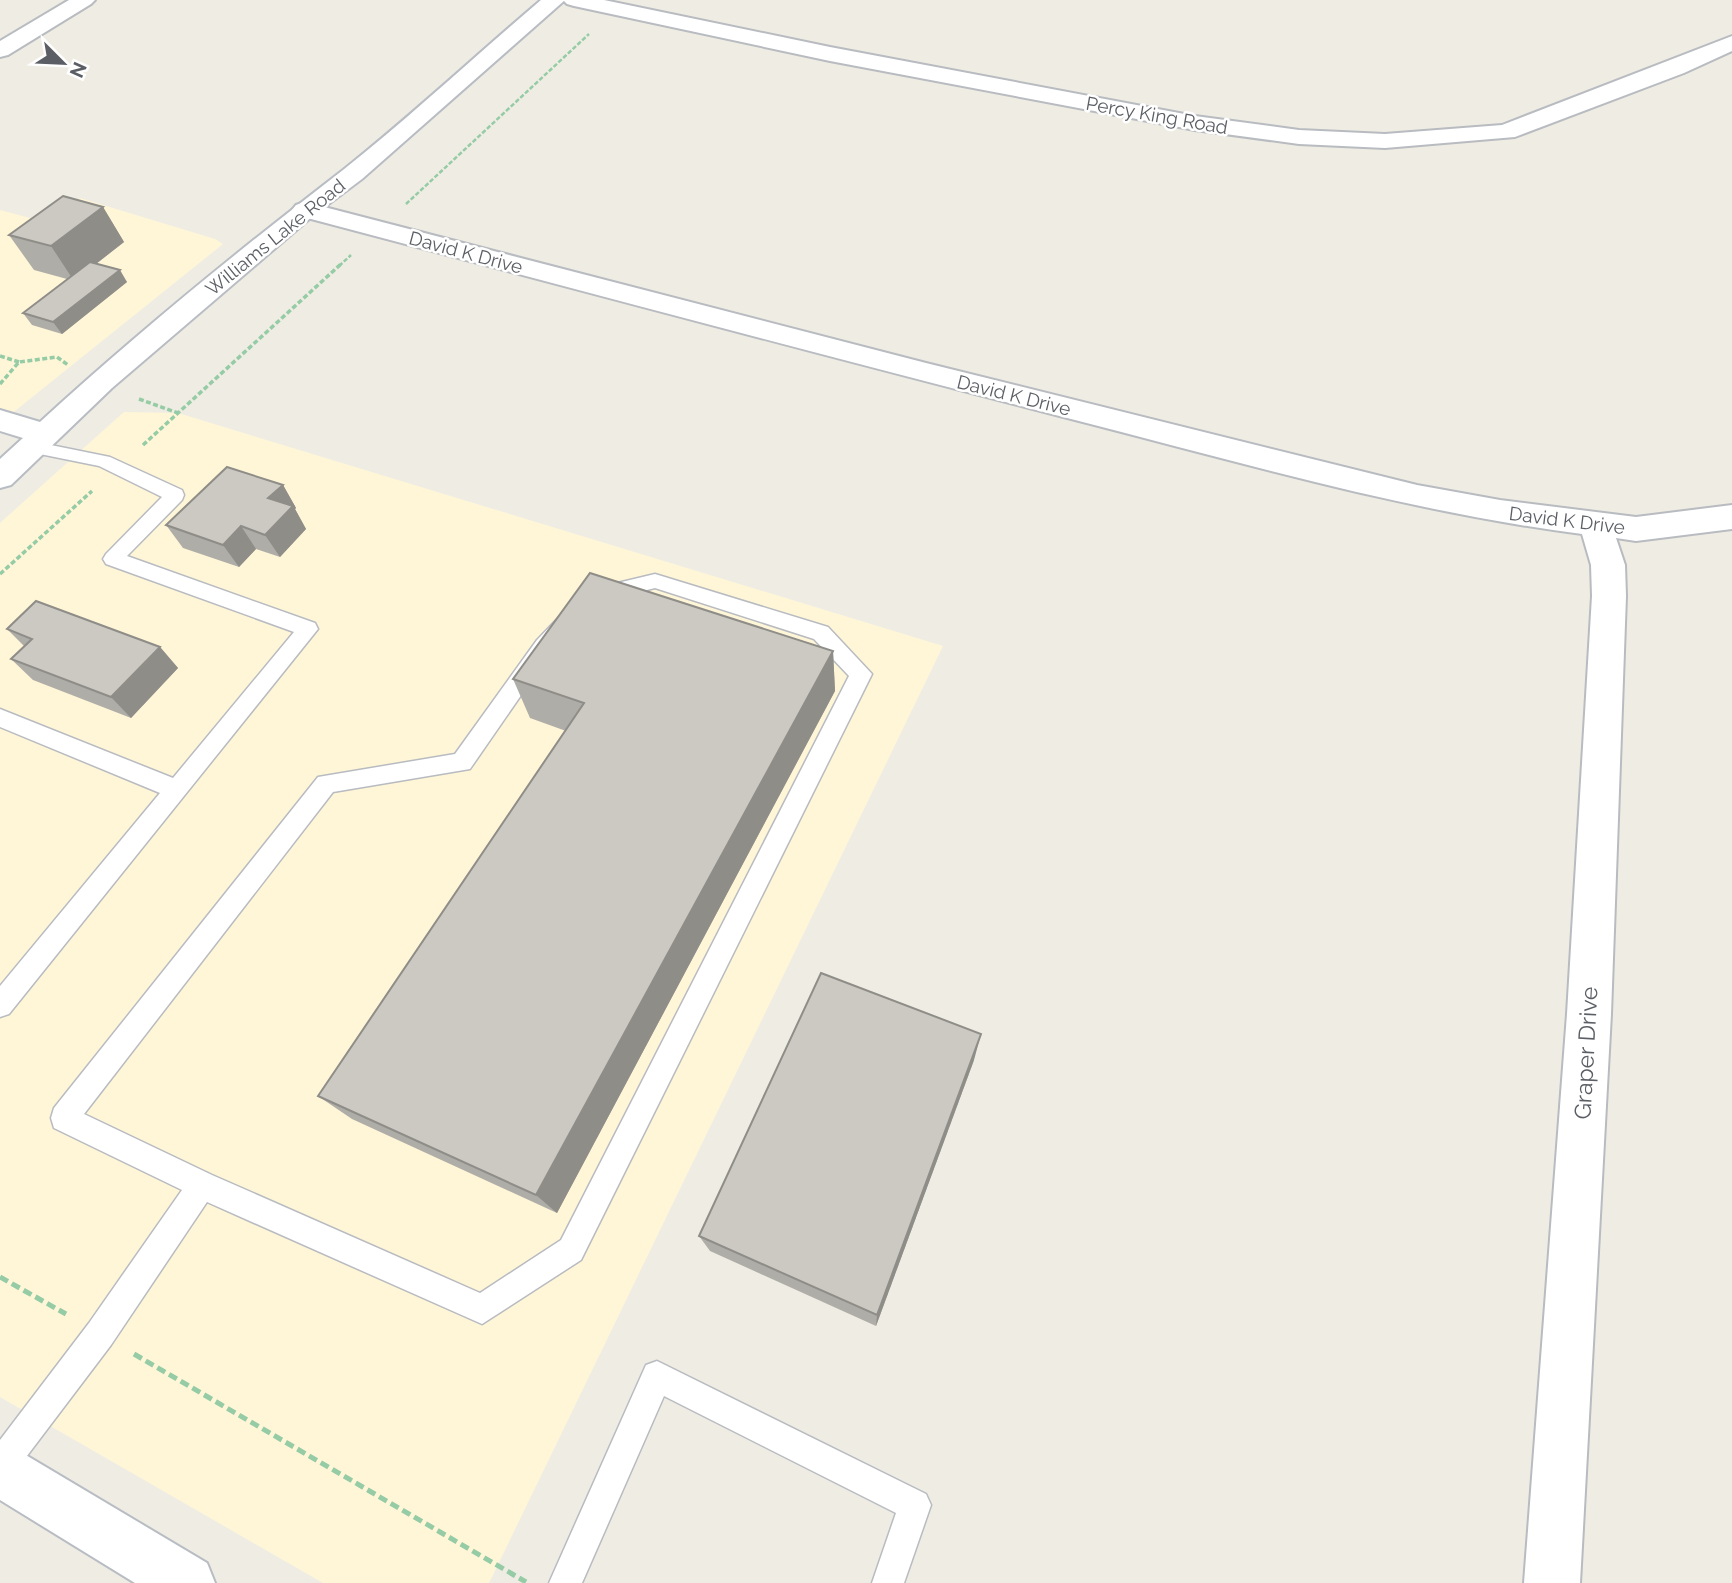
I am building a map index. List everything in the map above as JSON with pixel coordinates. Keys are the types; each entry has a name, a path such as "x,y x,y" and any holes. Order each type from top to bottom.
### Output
{"street":[{"path":"0,50 84,0"},
{"name":"Williams Lake Road","path":"0,477 102,381 304,210 353,174 554,0"},
{"name":"Percy King Road","path":"574,0 844,56 1195,123 1299,137 1385,141 1506,132 1676,68 1732,43"},
{"name":"David K Drive","path":"304,210 912,369 1418,496 1500,512 1636,529 1732,517"},
{"path":"0,420 38,441"},
{"name":"Graper Drive","path":"1552,1583 1589,1014 1609,597 1608,565 1595,524"},
{"path":"0,1468 187,1583"}],"lane":[{"path":"0,1005 308,629 113,559 175,495 119,466 38,441"},
{"path":"655,581 821,633 861,674 571,1250 482,1309 202,1185 64,1118 326,784 462,762 544,646 591,596 655,581"},
{"path":"0,718 176,789"},
{"path":"0,1468 100,1334 202,1185"},
{"path":"565,1583 657,1376 915,1505 888,1583"}],"path":[{"path":"0,574 582,42 610,7"},
{"path":"0,356 19,362 57,357 67,364"},
{"path":"0,384 19,362"},
{"path":"135,398 178,413"},
{"path":"0,1276 527,1583"}],"shaded area":[{"path":"80,198 215,239 223,244 0,423 0,210 45,222"},
{"path":"124,412 178,413 943,646 489,1583 323,1583 0,1397 0,523"}],"building":[{"path":"63,196 103,207 51,246 9,235"},
{"path":"90,262 120,270 53,322 23,313"},
{"path":"227,467 283,485 268,498 293,506 265,535 241,526 223,545 166,525"},
{"path":"590,573 833,651 536,1195 318,1096 584,703 513,679"},
{"path":"36,601 160,647 111,697 11,659 32,639 7,629"},
{"path":"821,973 981,1034 877,1315 699,1236"}]}
